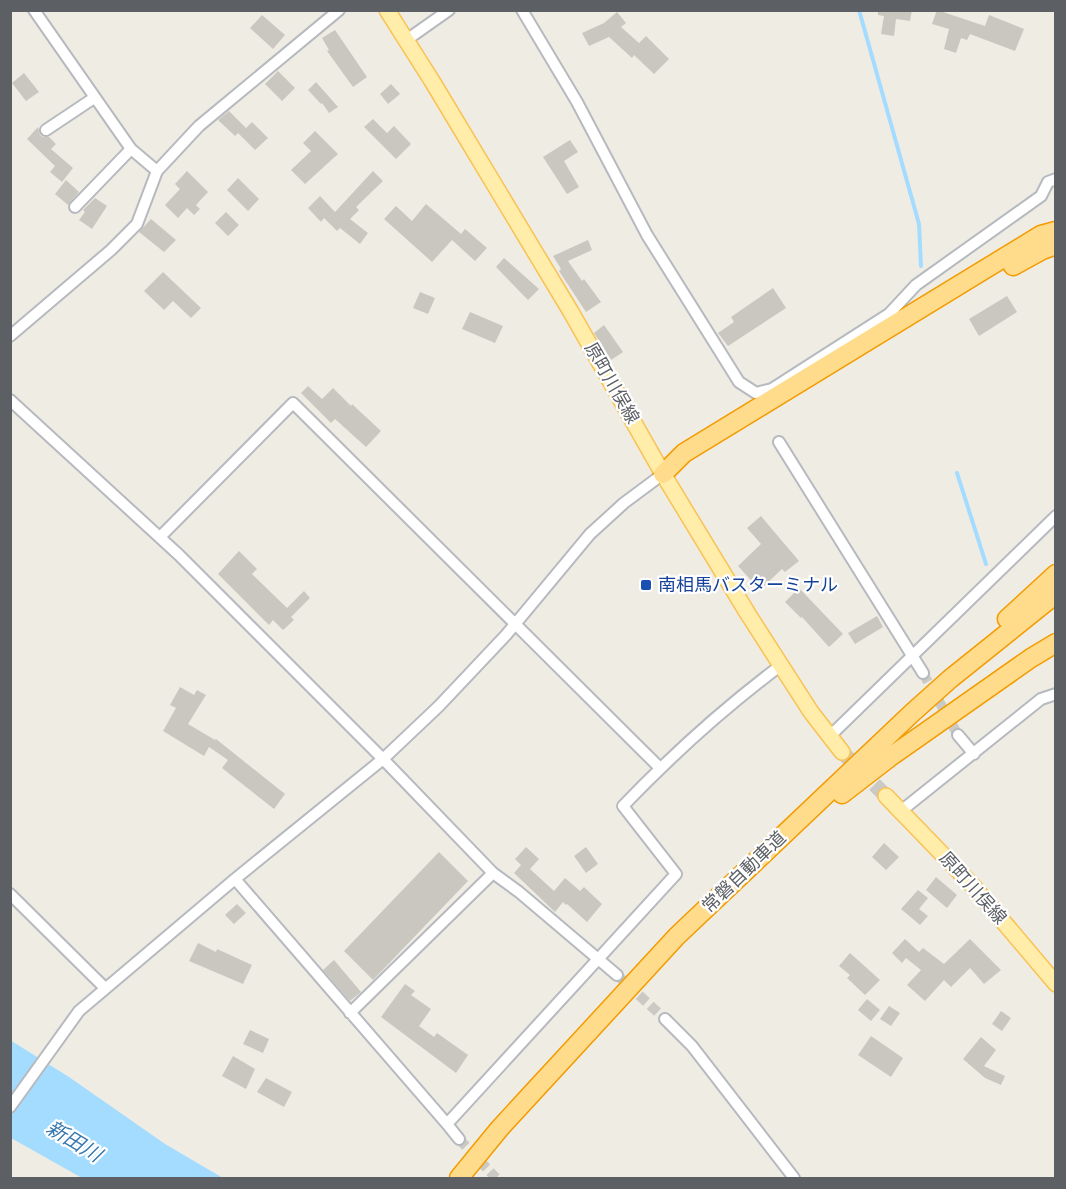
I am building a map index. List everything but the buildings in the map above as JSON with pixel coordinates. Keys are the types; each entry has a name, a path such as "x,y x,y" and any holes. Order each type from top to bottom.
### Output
{"highway":[{"path":"663,474 684,453 1032,241 1056,231"},
{"path":"663,474 689,462 983,284 1042,250 1056,245"},
{"path":"912,713 981,643 1056,574"},
{"name":"常磐自動車道","path":"459,1179 508,1119 677,936 912,713 950,679 1056,594"},
{"path":"677,936 721,903 853,784 1031,658 1056,643"}],"main road":[{"name":"原町川俣線","path":"387,10 565,302 663,474 780,666 842,752"},
{"name":"原町川俣線","path":"886,796 974,887 1056,984"}],"street":[{"path":"33,10 130,148 157,171"},
{"path":"10,336 111,250 137,224 157,171 199,126 339,10"},
{"path":"405,41 449,10"},
{"path":"522,10 577,102 647,235 739,382 756,393 772,389 889,314 916,285 1041,196 1048,182 1056,179"},
{"path":"46,130 94,98"},
{"path":"75,207 130,148"},
{"path":"10,400 160,537 383,759 493,873 519,892 617,975"},
{"path":"160,537 293,403 660,768"},
{"path":"779,442 923,673"},
{"path":"10,1107 79,1011 235,879 383,759 439,706 514,624 590,534 663,474"},
{"path":"830,736 1056,516"},
{"path":"447,1124 676,874 623,806 660,768 744,693 780,666"},
{"path":"901,811 1041,699 1056,694"},
{"path":"958,735 974,754"},
{"path":"351,1012 493,873"},
{"path":"235,879 459,1139"},
{"path":"10,894 105,988"},
{"path":"664,1019 692,1046 794,1179"}],"water":[{"name":"新田川","path":"10,1040 69,1077 165,1144 223,1178 82,1178 11,1138"}],"waterway":[{"path":"859,10 919,224 921,266"},
{"path":"957,473 986,564"}],"tunnel":[{"path":"923,673 958,735"},
{"path":"842,752 886,796"},
{"path":"617,975 665,1019"},
{"path":"459,1139 496,1178"}],"place":[{"name":"南相馬バスターミナル","path":"646,585"}]}
